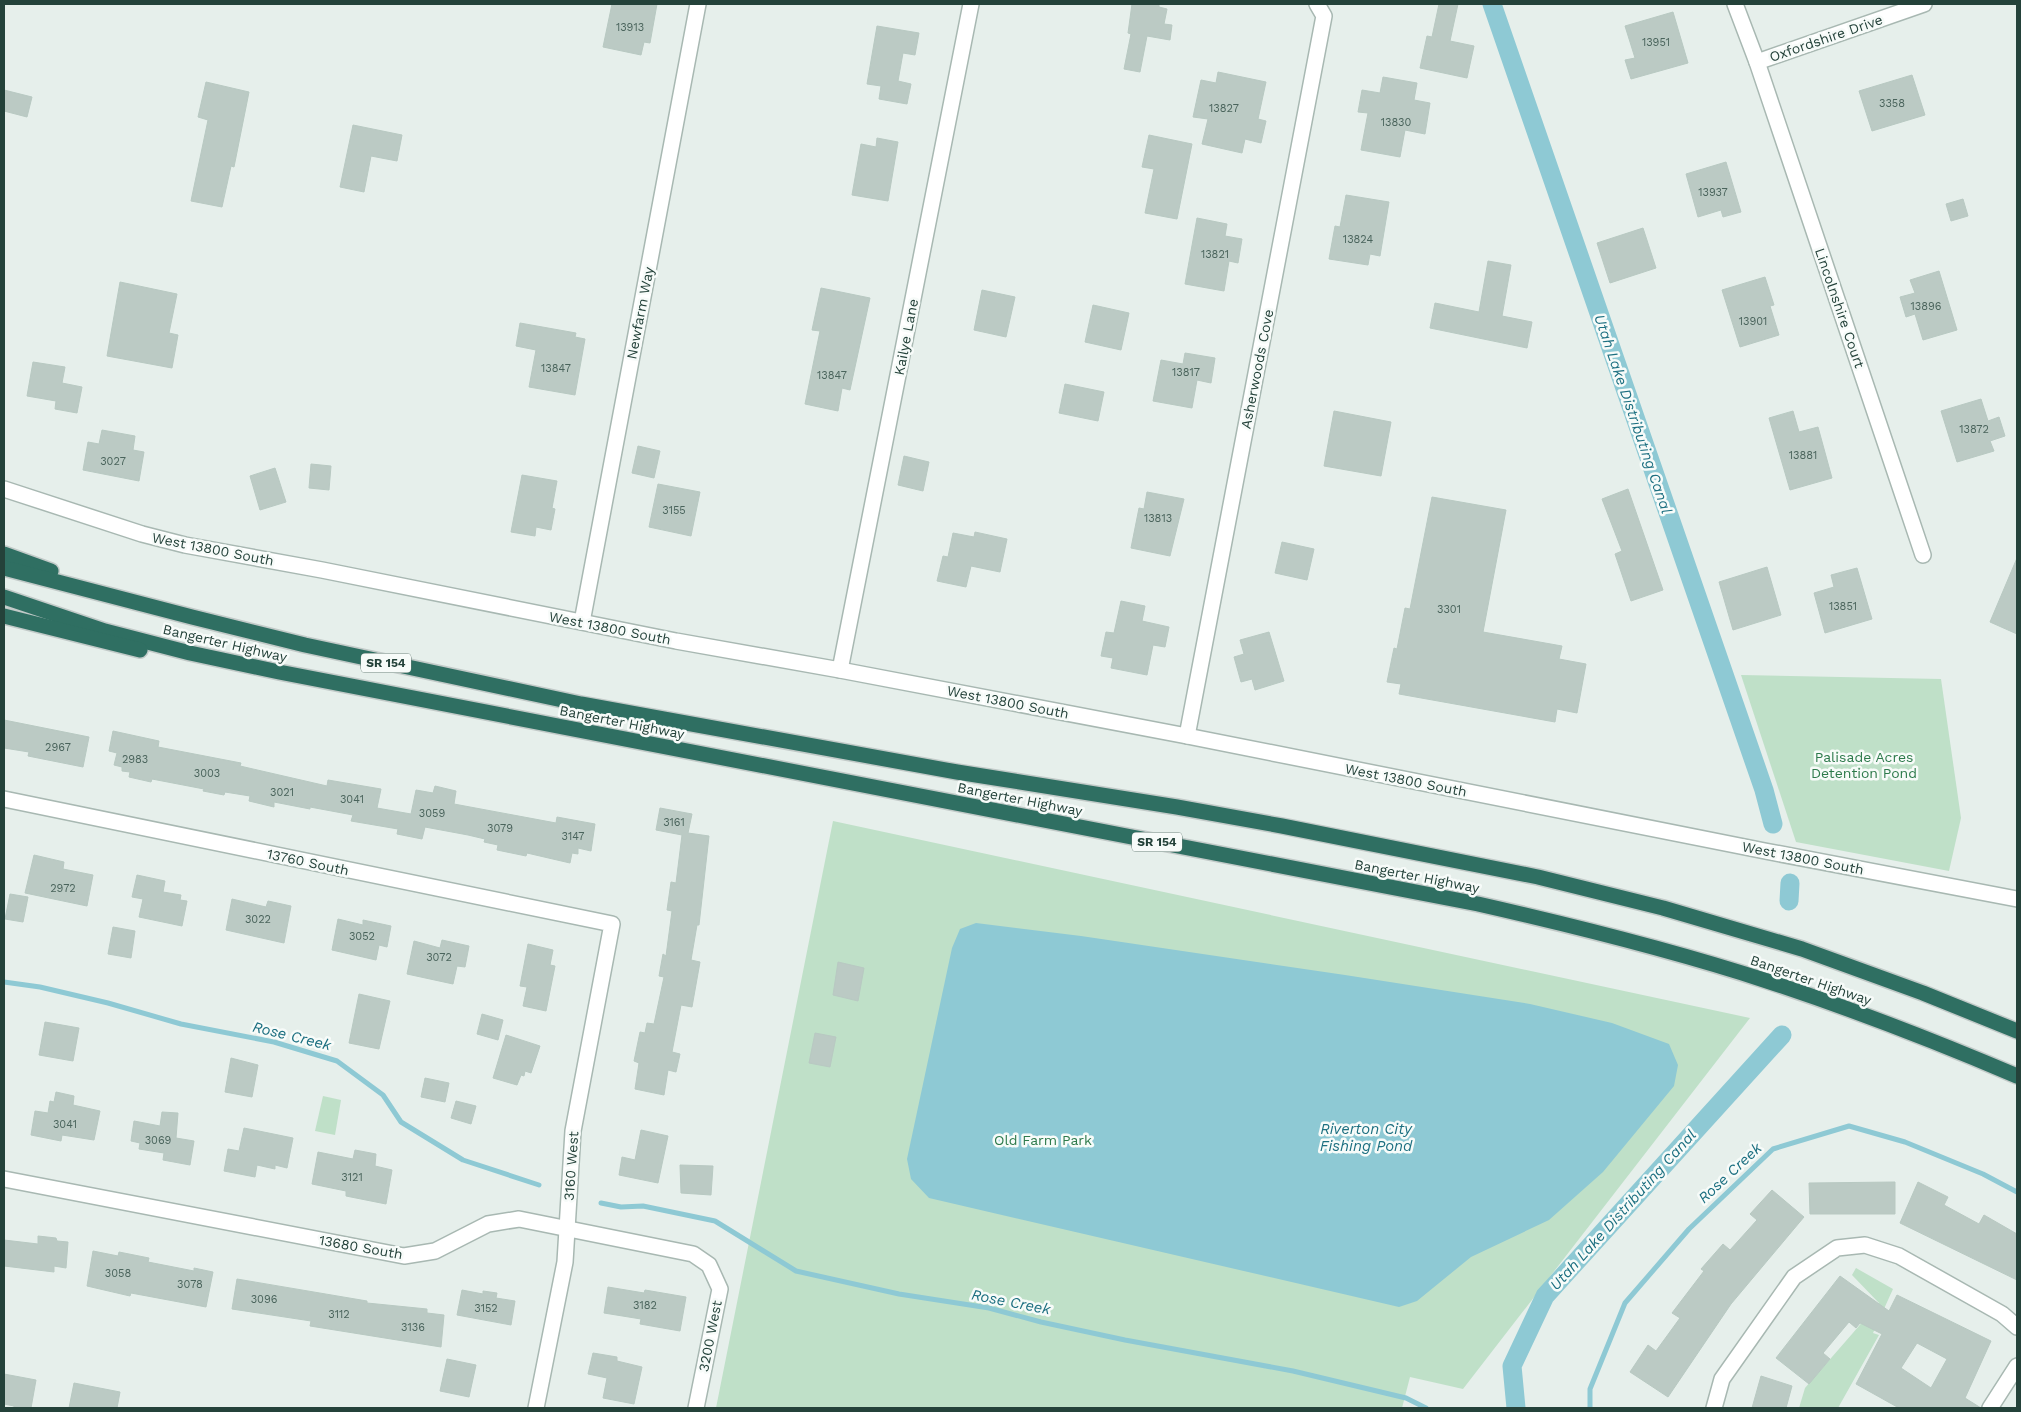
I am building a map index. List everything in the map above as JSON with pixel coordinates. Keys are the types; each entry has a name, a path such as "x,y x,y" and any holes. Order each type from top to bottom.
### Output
{"highway":[{"path":"4,554 86,584 192,617"},
{"name":"Bangerter Highway","path":"4,568 192,617 434,674 581,704 957,772 1273,824 1547,879 1664,908 1802,950 1923,993 2017,1031"},
{"name":"Bangerter Highway","path":"4,598 105,631 190,653 279,672 1460,901 1544,919 1688,957 1766,981 1901,1029 2017,1076"},
{"path":"4,616 150,652 234,667 279,672"}],"street":[{"name":"Newfarm Way","path":"582,622 698,4"},
{"name":"Kailye Lane","path":"840,670 971,4"},
{"name":"Asherwoods Cove","path":"1187,736 1324,16 1317,4"},
{"name":"Lincolnshire Court","path":"1735,4 1757,62 1923,555"},
{"name":"Oxfordshire Drive","path":"1757,62 1924,4"},
{"name":"West 13800 South","path":"4,489 142,534 185,545 1187,736 2017,899"},
{"name":"13760 South","path":"4,799 612,924"},
{"name":"3160 West","path":"536,1408 565,1262 573,1131 612,924"},
{"name":"13680 South","path":"4,1179 404,1256 435,1251 488,1224 519,1219 567,1227 693,1254 710,1265"},
{"path":"1714,1408 1722,1378 1794,1276 1837,1248 1865,1245 1899,1256 2002,1314 2017,1327"},
{"name":"3200 West","path":"696,1408 720,1289 710,1265"},
{"path":"1990,1408 2017,1366"}],"green space":[{"name":"Palisade Acres Detention Pond","path":"1741,675 1941,679 1961,818 1949,871 1796,842"},
{"name":"Old Farm Park","path":"833,821 1750,1018 1463,1389 1410,1377 1402,1408 716,1408"},
{"path":"323,1096 341,1100 335,1135 315,1131"},
{"path":"1856,1268 1893,1289 1873,1333 1879,1335 1838,1408 1799,1408 1805,1388 1879,1303 1852,1275"}],"water":[{"name":"Riverton City Fishing Pond","path":"976,923 1081,936 1530,1004 1612,1023 1669,1044 1678,1065 1674,1086 1603,1172 1549,1220 1471,1257 1417,1301 1399,1307 929,1198 911,1179 907,1159 952,948 960,929"}],"building":[{"path":"612,4 657,4 650,43 644,42 641,55 603,47"},
{"path":"1132,4 1159,4 1159,7 1167,9 1164,24 1172,25 1170,40 1147,36 1140,72 1124,69 1131,34 1128,33"},
{"path":"1439,4 1458,4 1450,41 1474,46 1467,78 1420,68 1427,36 1432,37"},
{"path":"1673,12 1688,63 1631,79 1625,60 1635,58 1625,26"},
{"path":"877,26 919,33 915,55 903,53 898,81 911,84 907,104 879,99 881,86 867,84"},
{"path":"1218,72 1266,82 1258,119 1266,121 1261,143 1245,139 1242,153 1202,144 1208,119 1193,117 1201,80 1216,83"},
{"path":"1912,75 1925,115 1872,131 1859,91"},
{"path":"1383,77 1417,83 1414,100 1430,103 1425,134 1405,130 1400,157 1361,150 1368,113 1358,112 1362,90 1380,93"},
{"path":"206,82 249,92 234,167 231,166 222,207 191,201 208,120 198,117"},
{"path":"4,90 32,97 27,117 4,111"},
{"path":"353,125 402,135 397,161 371,156 364,192 340,187"},
{"path":"1149,135 1192,144 1177,219 1145,213 1154,169 1142,167"},
{"path":"877,138 898,142 888,201 852,195 861,144 876,147"},
{"path":"1726,162 1741,212 1723,217 1721,210 1698,217 1686,174"},
{"path":"1346,195 1389,202 1380,256 1370,254 1368,265 1329,259 1335,226 1340,227"},
{"path":"1963,199 1968,216 1951,221 1946,204"},
{"path":"1197,218 1227,224 1225,236 1242,239 1238,263 1229,261 1224,291 1185,284"},
{"path":"1643,228 1656,268 1610,283 1597,243"},
{"path":"1488,261 1511,265 1502,316 1532,322 1527,348 1430,328 1435,303 1479,312"},
{"path":"1939,271 1957,330 1923,340 1915,314 1906,317 1900,297 1915,293 1910,280"},
{"path":"1765,277 1774,305 1770,306 1779,335 1740,347 1722,290"},
{"path":"120,282 177,294 169,333 178,335 172,368 107,356"},
{"path":"821,288 870,298 850,390 842,388 838,411 805,404 820,331 812,330"},
{"path":"982,290 1015,297 1006,337 974,330"},
{"path":"1093,305 1129,313 1121,350 1085,342"},
{"path":"520,323 576,333 575,337 585,339 575,395 529,387 536,350 516,346"},
{"path":"1185,353 1215,358 1211,383 1197,380 1192,408 1153,401 1161,360 1183,364"},
{"path":"33,362 65,367 62,383 82,387 77,413 55,409 56,401 27,396"},
{"path":"1065,384 1104,392 1098,421 1059,413"},
{"path":"1981,399 1988,421 1999,417 2005,436 1990,441 1994,451 1957,462 1941,411"},
{"path":"1334,411 1391,422 1381,476 1324,466"},
{"path":"1793,411 1799,432 1818,427 1832,478 1790,490 1769,418"},
{"path":"102,430 135,436 133,450 144,452 139,481 83,470 88,442 99,444"},
{"path":"638,446 660,451 654,478 632,473"},
{"path":"904,456 929,462 923,491 898,485"},
{"path":"311,464 331,466 329,490 309,488"},
{"path":"275,468 286,502 260,510 250,476"},
{"path":"522,475 557,481 552,508 555,509 551,530 536,527 535,536 511,532"},
{"path":"658,484 700,492 691,536 649,527"},
{"path":"1628,489 1663,590 1631,601 1615,554 1622,551 1602,499"},
{"path":"1147,492 1184,499 1170,556 1131,548 1139,508 1144,509"},
{"path":"1432,497 1506,510 1483,632 1562,646 1559,659 1586,664 1577,713 1557,709 1555,722 1399,694 1401,684 1387,682 1394,648 1397,649 1405,608 1410,609"},
{"path":"975,532 1007,539 1000,572 971,566 966,587 937,581 943,556 948,557 953,533 974,537"},
{"path":"1282,542 1314,549 1307,580 1275,573"},
{"path":"2017,558 2017,634 1990,622"},
{"path":"1767,567 1781,615 1733,630 1719,582"},
{"path":"1857,568 1872,619 1825,633 1814,593 1834,587 1831,575"},
{"path":"1121,601 1145,606 1142,621 1169,627 1165,647 1153,645 1147,675 1111,668 1113,658 1101,656 1106,632 1114,633"},
{"path":"1269,632 1284,681 1255,690 1252,679 1241,682 1234,657 1244,654 1240,640"},
{"path":"4,720 89,737 83,767 28,756 29,752 4,748"},
{"path":"113,731 159,741 158,747 241,763 240,766 327,786 328,780 381,789 377,808 411,814 416,790 433,793 435,786 456,791 454,804 556,823 557,817 595,824 591,851 578,848 578,854 572,853 570,863 527,853 526,856 497,850 498,845 484,842 485,839 468,835 425,827 422,839 397,834 398,829 351,821 353,815 274,802 274,807 249,801 250,796 225,792 224,795 203,791 204,789 152,779 151,782 129,777 130,772 122,771 122,767 114,765 117,753 109,751"},
{"path":"660,808 692,814 688,833 709,836 699,925 697,925 691,960 700,962 692,1007 681,1005 672,1052 680,1054 676,1072 668,1070 664,1095 635,1089 639,1063 634,1061 640,1032 645,1033 647,1023 654,1024 664,977 659,976 663,954 666,956 672,911 667,910 671,882 676,883 682,835 656,830"},
{"path":"34,855 64,862 63,869 93,875 87,906 25,893"},
{"path":"137,875 165,881 163,892 181,895 180,900 187,901 182,926 139,917 143,899 132,897"},
{"path":"10,894 28,897 23,922 5,919"},
{"path":"232,899 266,907 268,901 291,906 284,943 226,930"},
{"path":"338,919 363,925 363,920 391,926 387,947 379,945 376,960 332,950"},
{"path":"113,927 135,931 131,958 108,954"},
{"path":"442,940 469,946 465,967 457,966 453,984 407,974 414,941 440,948"},
{"path":"528,944 553,950 550,965 555,966 546,1011 523,1006 527,987 520,986"},
{"path":"838,962 864,968 858,1001 833,995"},
{"path":"359,994 390,1001 379,1049 349,1043"},
{"path":"482,1014 503,1020 498,1040 477,1034"},
{"path":"45,1022 79,1028 73,1061 39,1055"},
{"path":"815,1033 836,1037 830,1067 809,1063"},
{"path":"506,1035 540,1046 531,1073 525,1071 524,1076 521,1075 517,1085 493,1078"},
{"path":"231,1058 258,1065 252,1097 225,1092"},
{"path":"425,1078 449,1083 445,1102 421,1097"},
{"path":"56,1092 74,1096 73,1105 100,1111 94,1140 62,1135 61,1141 31,1135 35,1111 48,1113 50,1101 54,1102"},
{"path":"456,1101 476,1106 471,1124 451,1118"},
{"path":"162,1112 178,1113 176,1138 194,1141 190,1165 163,1160 164,1153 139,1149 140,1143 131,1141 134,1121 160,1126"},
{"path":"244,1128 293,1138 287,1168 275,1165 275,1169 257,1165 255,1177 224,1171 228,1149 239,1151"},
{"path":"641,1130 668,1136 658,1183 619,1175 622,1157 635,1160"},
{"path":"355,1150 376,1154 375,1166 392,1170 386,1204 346,1196 346,1191 312,1184 318,1152 353,1159"},
{"path":"680,1165 713,1166 711,1195 681,1193"},
{"path":"1895,1182 1895,1214 1810,1214 1809,1183"},
{"path":"1918,1182 1948,1197 1944,1205 1979,1224 1984,1215 2017,1234 2017,1280 1900,1223"},
{"path":"1772,1190 1804,1217 1731,1304 1668,1397 1630,1372 1648,1345 1656,1351 1680,1318 1672,1313 1704,1271 1701,1269 1723,1244 1730,1250 1757,1220 1750,1214"},
{"path":"38,1236 56,1238 57,1241 68,1242 66,1268 54,1266 54,1272 4,1266 4,1240 38,1244"},
{"path":"93,1251 118,1256 119,1252 149,1258 148,1262 194,1271 194,1268 213,1272 206,1307 131,1293 130,1296 87,1286"},
{"path":"1840,1276 1889,1311 1897,1295 1991,1341 1965,1398 1981,1408 1899,1408 1856,1384 1882,1334 1860,1323 1856,1328 1849,1322 1823,1353 1830,1359 1809,1384 1776,1358","holes":["1917,1343 1947,1359 1931,1388 1901,1368"]},
{"path":"237,1279 367,1301 367,1303 427,1309 427,1313 444,1315 441,1347 310,1326 311,1321 232,1309"},
{"path":"608,1287 644,1293 645,1290 686,1297 680,1331 640,1324 641,1319 604,1313"},
{"path":"462,1290 483,1294 483,1291 497,1293 496,1298 515,1301 511,1325 457,1315"},
{"path":"593,1353 617,1357 617,1361 642,1367 634,1404 603,1398 607,1378 588,1374"},
{"path":"447,1359 476,1365 469,1397 440,1391"},
{"path":"4,1374 36,1380 31,1408 14,1408 14,1406 4,1404"},
{"path":"1761,1376 1792,1386 1786,1408 1752,1408"},
{"path":"74,1383 120,1392 117,1408 69,1408"}],"waterway":[{"name":"Utah Lake Distributing Canal","path":"1492,4 1764,790 1773,824"},
{"name":"Utah Lake Distributing Canal","path":"1789,901 1790,883"},
{"name":"Rose Creek","path":"4,982 40,987 108,1003 181,1024 274,1042 337,1061 383,1095 401,1122 463,1160 539,1185"},
{"name":"Utah Lake Distributing Canal","path":"1516,1408 1512,1366 1545,1296 1782,1035"},
{"name":"Rose Creek","path":"1590,1408 1590,1389 1625,1303 1689,1229 1773,1149 1849,1126 1905,1142 1983,1174 2017,1192"},
{"name":"Rose Creek","path":"601,1203 621,1207 643,1206 715,1221 796,1271 899,1294 989,1308 1041,1322 1125,1340 1293,1371 1406,1398 1426,1408"}]}
